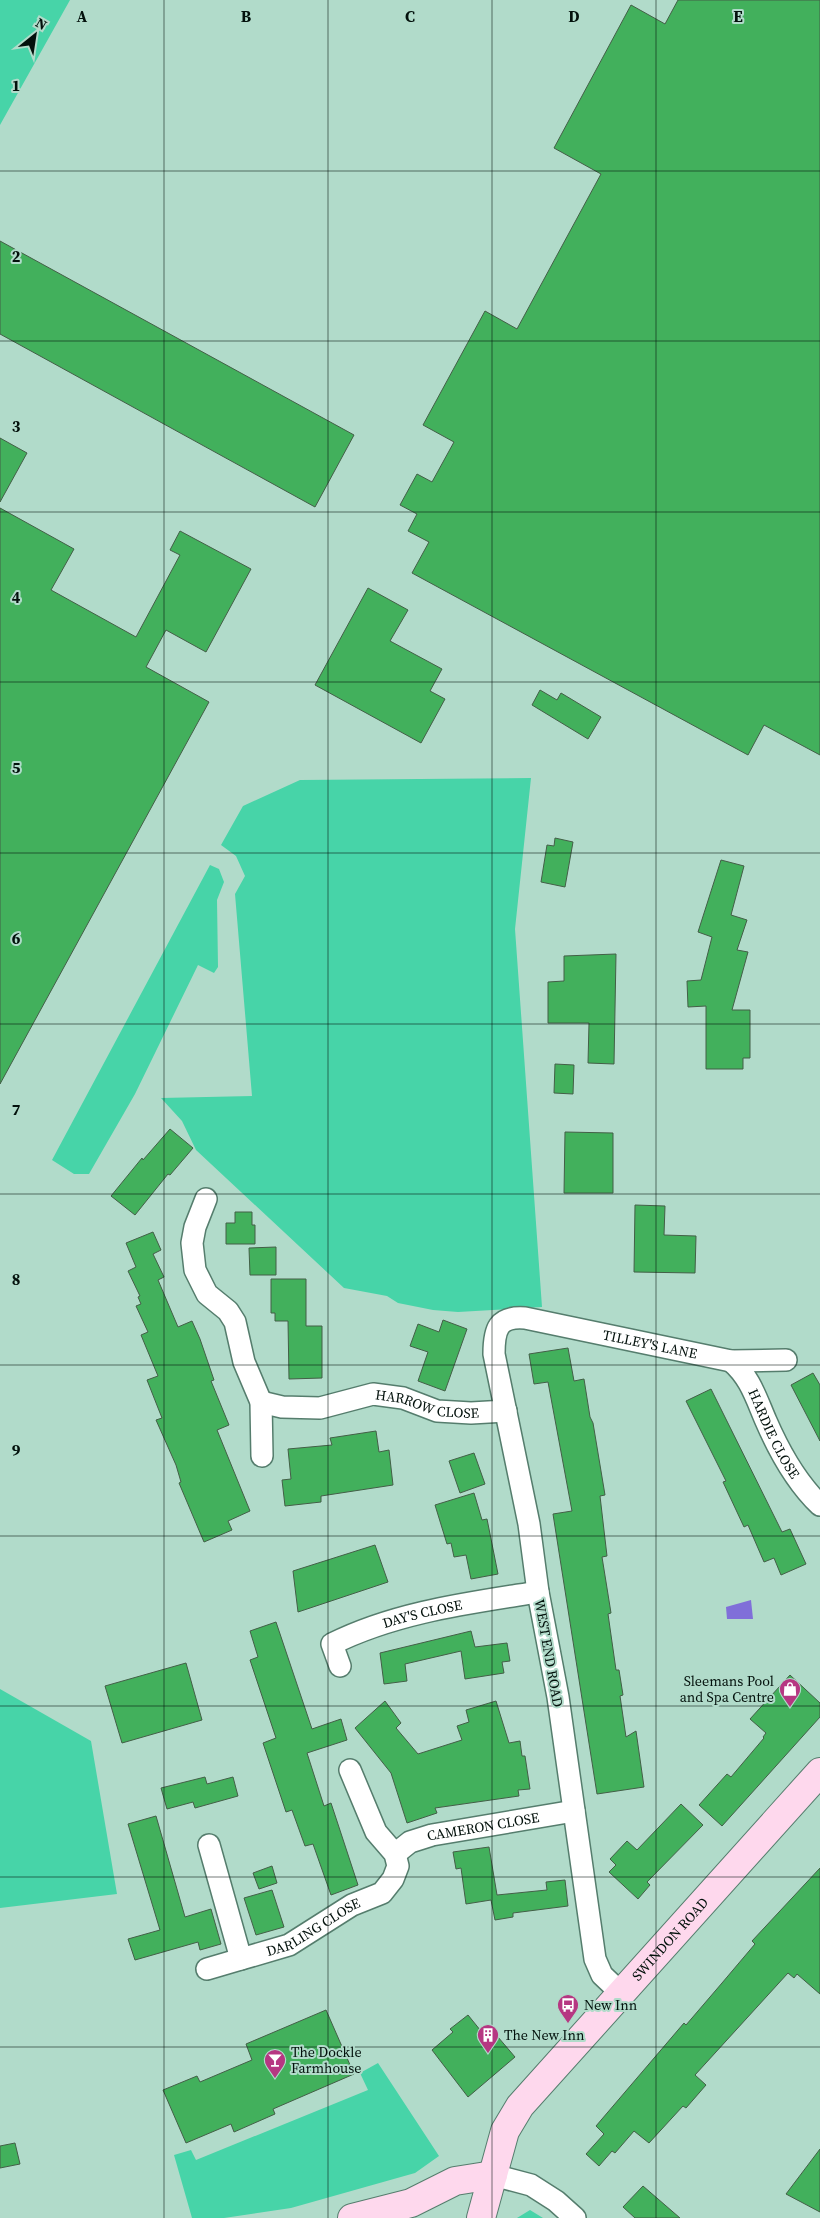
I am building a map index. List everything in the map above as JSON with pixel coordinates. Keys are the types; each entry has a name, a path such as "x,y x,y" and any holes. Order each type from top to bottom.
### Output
{"main road":[{"name":"SWINDON ROAD","path":"481,2218 505,2131 520,2106 820,1772"},
{"path":"370,2216 425,2197 455,2182 493,2175"}],"street":[{"path":"206,1199 192,1243 195,1270 207,1294 228,1311 236,1322 244,1362 261,1402 262,1456"},
{"name":"TILLEY'S LANE","path":"515,1318 731,1361 786,1360"},
{"name":"WEST END ROAD","path":"515,1318 503,1321 496,1329 494,1354 529,1524 538,1592 558,1697 595,1960 602,1975 621,1993"},
{"name":"HARDIE CLOSE","path":"731,1361 747,1378 782,1456 798,1480 820,1505"},
{"name":"HARROW CLOSE","path":"261,1402 282,1407 320,1408 373,1394 403,1398 437,1411 471,1413 506,1411"},
{"name":"DAY'S CLOSE","path":"340,1666 332,1644 363,1628 465,1603 538,1592"},
{"path":"350,1770 376,1832 395,1854"},
{"name":"CAMERON CLOSE","path":"395,1854 410,1842 432,1834 574,1811"},
{"path":"209,1845 241,1959"},
{"name":"DARLING CLOSE","path":"207,1969 289,1945 352,1905 382,1893 390,1885 398,1866 395,1854"},
{"path":"493,2175 531,2185 575,2218"}],"green space":[{"path":"0,0 70,0 0,125"},
{"path":"531,778 515,929 542,1307 458,1312 433,1310 398,1303 387,1296 344,1288 196,1150 182,1121 161,1098 252,1096 235,894 245,876 236,856 221,845 243,806 300,780"},
{"path":"210,865 219,869 224,882 217,900 218,967 214,973 198,965 135,1094 89,1174 74,1174 52,1160"},
{"path":"0,1689 91,1741 117,1894 0,1908"},
{"path":"378,2063 439,2156 415,2173 291,2208 224,2218 192,2218 174,2155 191,2150 196,2160 368,2090 360,2073"},
{"path":"530,2210 543,2218 517,2218"}],"shaded area":[{"path":"751,1600 753,1619 727,1619 726,1607"}],"building":[{"path":"678,0 820,0 820,755 764,725 748,755 412,573 429,542 408,531 417,514 400,505 417,474 432,482 454,442 423,425 485,311 517,329 601,174 554,148 631,5 665,24"},
{"path":"0,241 354,435 315,507 0,334"},
{"path":"0,438 27,453 0,502"},
{"path":"0,508 74,549 51,590 136,637 180,555 170,550 180,531 251,569 206,652 166,630 146,667 209,702 0,1084"},
{"path":"368,588 408,610 390,641 442,669 430,691 445,699 421,743 315,685"},
{"path":"540,690 557,700 561,693 601,717 588,739 532,705"},
{"path":"555,838 573,842 565,887 541,882 547,845 554,846"},
{"path":"721,860 744,866 731,915 747,920 737,950 748,952 732,1010 750,1010 750,1058 743,1058 743,1069 706,1069 706,1006 688,1007 687,981 701,980 712,937 698,932"},
{"path":"616,954 614,1064 588,1063 589,1023 548,1023 548,982 564,981 564,956"},
{"path":"555,1064 574,1065 573,1094 554,1093"},
{"path":"170,1129 193,1148 170,1175 168,1174 135,1215 111,1196 142,1158 143,1160"},
{"path":"565,1132 613,1133 613,1193 564,1193"},
{"path":"635,1205 665,1206 664,1235 696,1236 695,1273 634,1272"},
{"path":"235,1212 252,1212 252,1225 255,1225 255,1244 226,1244 226,1223 235,1223"},
{"path":"153,1232 161,1250 153,1254 164,1277 158,1280 178,1327 192,1321 200,1339 214,1380 211,1381 229,1425 217,1430 250,1511 228,1521 232,1530 204,1542 179,1483 181,1482 176,1465 156,1420 162,1418 147,1380 158,1376 141,1335 148,1332 136,1306 141,1304 138,1297 140,1296 128,1271 136,1267 126,1243"},
{"path":"276,1247 276,1275 250,1275 249,1248"},
{"path":"271,1279 306,1279 306,1326 322,1326 322,1378 289,1379 288,1321 275,1321 275,1313 271,1313"},
{"path":"443,1320 467,1329 445,1391 418,1381 428,1352 410,1346 418,1324 439,1332"},
{"path":"568,1348 574,1381 584,1379 590,1417 593,1423 605,1495 600,1496 607,1556 602,1557 611,1613 608,1614 616,1670 619,1670 623,1695 620,1696 626,1737 636,1731 644,1787 597,1794 553,1514 572,1511 548,1382 534,1384 529,1354"},
{"path":"813,1373 820,1385 820,1441 791,1385"},
{"path":"711,1389 782,1532 790,1529 806,1564 781,1575 774,1558 764,1562 748,1525 744,1527 723,1482 726,1481 686,1401"},
{"path":"376,1431 379,1452 389,1450 393,1485 321,1496 321,1502 285,1506 282,1480 291,1479 288,1449 332,1445 330,1438"},
{"path":"474,1453 485,1484 460,1493 449,1461"},
{"path":"474,1493 482,1520 487,1519 498,1574 471,1579 466,1555 454,1557 451,1543 447,1544 435,1505"},
{"path":"375,1545 388,1582 298,1612 293,1571"},
{"path":"276,1622 312,1729 341,1719 347,1740 307,1753 324,1806 331,1803 358,1885 331,1895 313,1844 305,1846 292,1810 286,1812 263,1743 276,1738 250,1660 258,1657 250,1631"},
{"path":"471,1631 475,1647 507,1643 510,1661 502,1662 504,1673 465,1679 461,1651 405,1664 407,1681 384,1684 380,1653"},
{"path":"186,1663 202,1720 122,1743 105,1686"},
{"path":"790,1675 820,1703 820,1717 722,1826 699,1805 727,1774 731,1777 764,1738 766,1733 750,1719"},
{"path":"385,1701 401,1723 396,1728 418,1754 462,1740 457,1726 469,1722 466,1710 496,1701 509,1743 520,1741 522,1756 525,1756 530,1789 518,1790 519,1796 435,1808 437,1813 407,1823 391,1773 355,1728"},
{"path":"205,1777 207,1784 233,1777 238,1796 195,1808 193,1802 167,1809 161,1788"},
{"path":"681,1804 703,1825 647,1882 650,1885 638,1899 609,1872 616,1865 610,1859 627,1841 637,1850"},
{"path":"156,1816 185,1917 211,1909 221,1944 200,1950 198,1942 135,1960 128,1939 160,1930 128,1824"},
{"path":"489,1847 497,1895 547,1890 546,1882 565,1880 568,1906 513,1913 513,1917 495,1920 491,1900 466,1904 461,1868 456,1869 453,1852"},
{"path":"272,1866 277,1883 259,1889 253,1873"},
{"path":"820,1868 820,1994 797,1974 794,1978 788,1973 695,2075 706,2085 686,2108 683,2106 649,2143 634,2131 615,2153 612,2151 599,2166 586,2154 604,2134 596,2126 755,1944 752,1941"},
{"path":"272,1890 284,1927 256,1935 244,1898"},
{"name":"The Dockle Farmhouse","path":"326,2010 354,2074 273,2109 275,2114 234,2132 231,2124 186,2143 163,2090 197,2076 200,2082 252,2060 246,2044"},
{"name":"The New Inn","path":"468,2015 485,2036 492,2030 515,2057 468,2097 432,2050 453,2032 450,2029"},
{"path":"15,2143 20,2164 0,2168 0,2146"},
{"path":"820,2149 820,2212 786,2194"},
{"path":"643,2186 680,2218 635,2218 623,2207"}],"place":[{"name":"Sleemans Pool and Spa Centre","path":"790,1708"},
{"name":"New Inn","path":"568,2024"},
{"name":"The New Inn","path":"488,2054"},
{"name":"The Dockle Farmhouse","path":"275,2079"}]}
